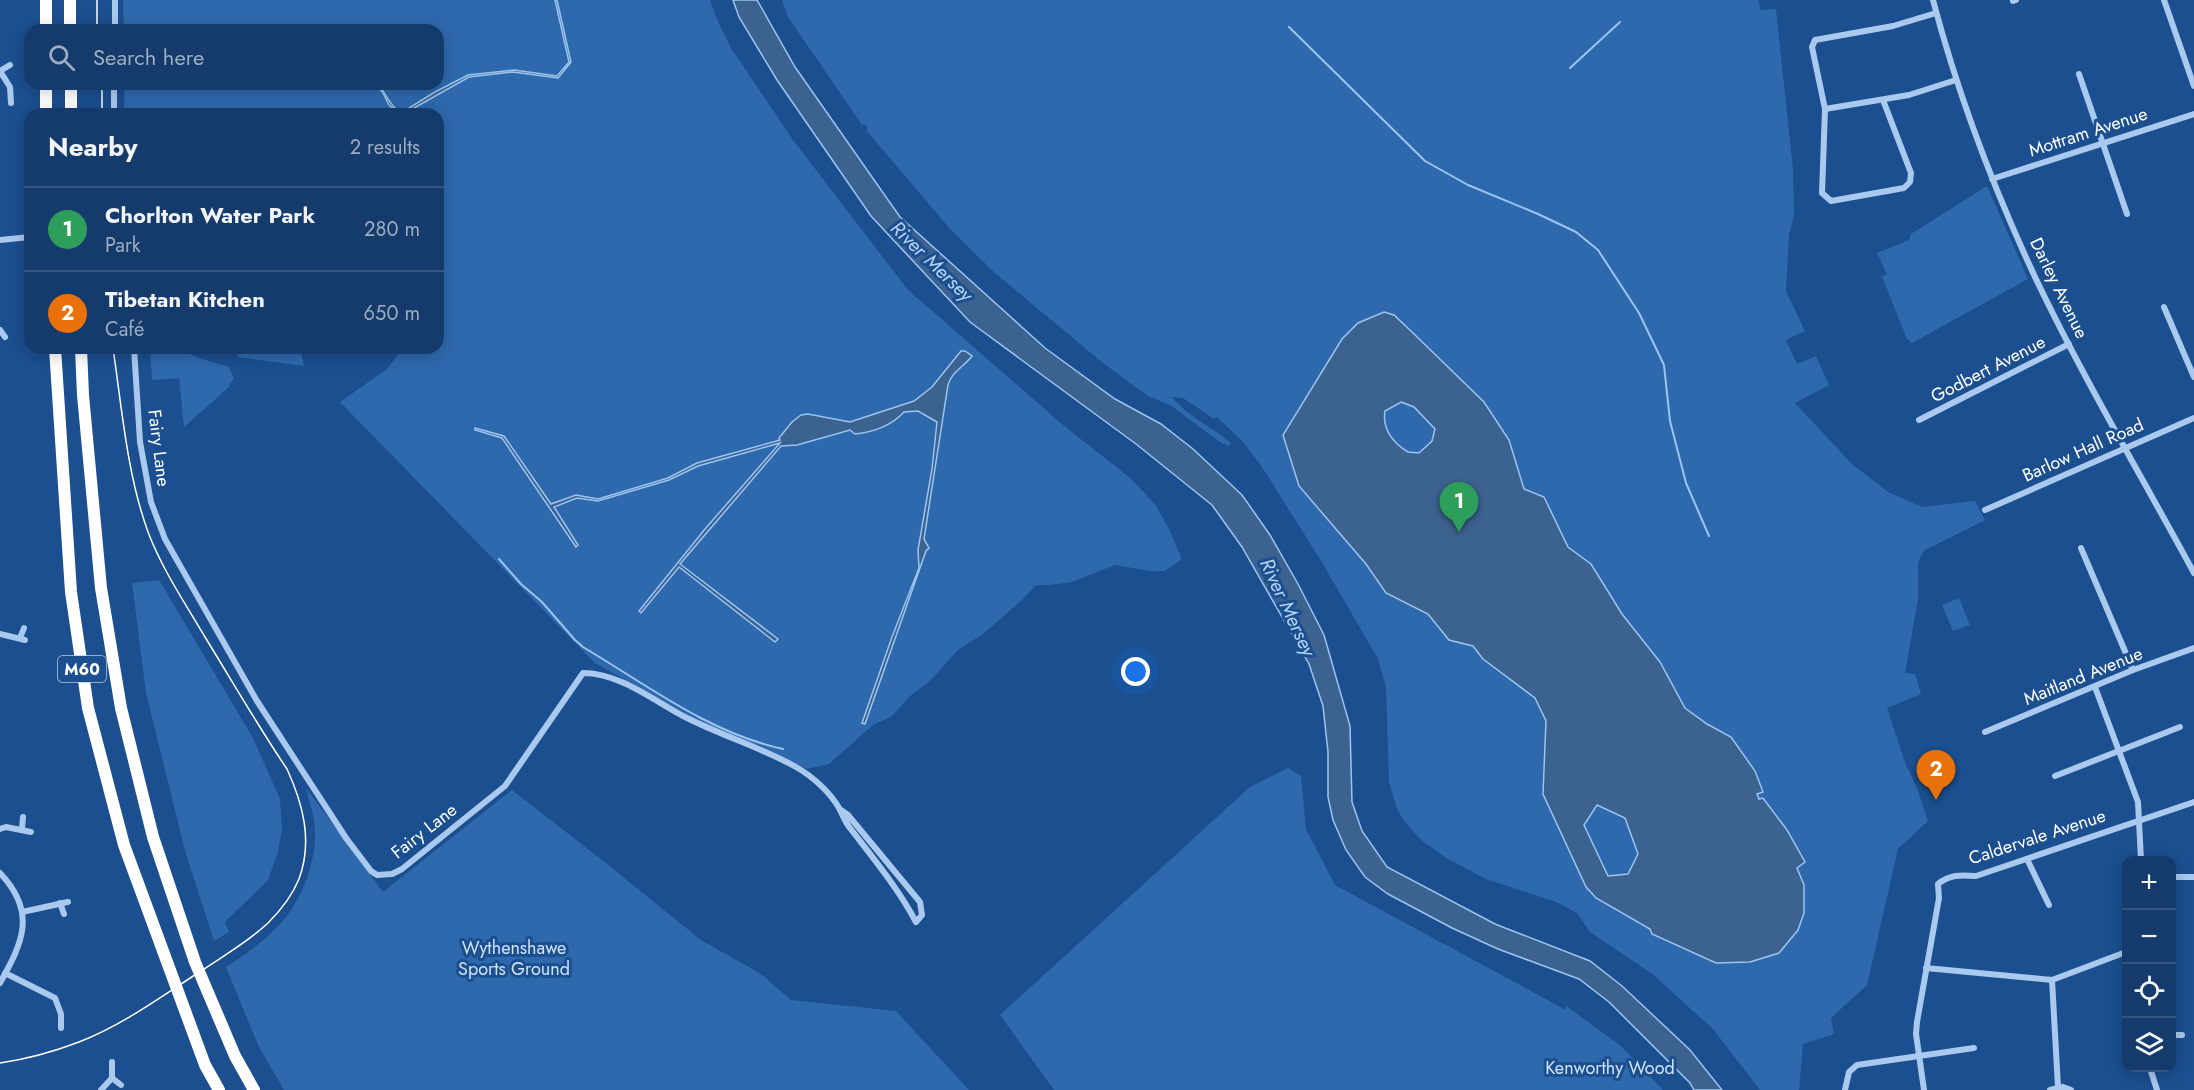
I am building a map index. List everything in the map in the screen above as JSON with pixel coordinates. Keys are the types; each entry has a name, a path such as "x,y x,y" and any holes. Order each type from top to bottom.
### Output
{"highway":[{"path":"46,0 46,24"},
{"path":"70,0 70,24"},
{"path":"46,90 46,108"},
{"path":"71,90 71,108"},
{"name":"M60","path":"55,354 71,592 88,708 124,845 205,1065 219,1090"},
{"name":"M60","path":"81,354 101,588 121,708 153,837 195,962 235,1056 254,1090"}],"street":[{"path":"115,0 115,24"},
{"name":"Darley Avenue","path":"1933,0 1956,80 1992,179 2036,278 2069,344 2194,573"},
{"path":"2164,0 2194,86"},
{"path":"1883,100 1911,173 1910,182 1904,188 1831,201 1822,193 1825,109 1812,47 1815,40 1893,26 1936,13"},
{"path":"10,65 0,71 10,87 11,103"},
{"path":"2079,74 2127,214"},
{"path":"1825,109 1909,95 1956,80"},
{"path":"114,90 114,108"},
{"name":"Mottram Avenue","path":"1992,179 2194,114"},
{"path":"0,240 24,237"},
{"path":"2164,307 2194,377"},
{"path":"0,330 5,337"},
{"name":"Godbert Avenue","path":"1920,420 2069,344"},
{"name":"Fairy Lane","path":"134,354 140,442 151,502 165,539 257,701 370,871 377,875 392,874 402,869 505,786 583,673 594,673 634,688 687,718 798,768 823,789 841,810 846,823 892,883 916,922 921,915 920,902 848,814 841,810"},
{"name":"Barlow Hall Road","path":"1985,510 2194,418"},
{"path":"2081,548 2133,670"},
{"path":"0,634 22,639 24,628"},
{"name":"Maitland Avenue","path":"1985,732 2133,670 2194,648"},
{"path":"2095,687 2138,802 2141,856"},
{"path":"2055,776 2180,727"},
{"name":"Caldervale Avenue","path":"1924,1090 1917,1022 1939,898 1938,884 1946,878 1958,875 1976,876 2194,802"},
{"path":"22,829 23,818"},
{"path":"0,829 6,827 31,832"},
{"path":"2027,859 2049,905"},
{"path":"0,873 13,888 22,912 24,928 20,944 0,983"},
{"path":"2176,877 2194,877"},
{"path":"22,912 68,902"},
{"path":"60,903 64,914"},
{"path":"1926,968 2052,980 2122,954"},
{"path":"5,973 56,998 61,1014 61,1028"},
{"path":"2052,980 2058,1087"},
{"path":"2176,1035 2182,1035"},
{"path":"1845,1090 1849,1072 1857,1065 1974,1048"},
{"path":"101,1090 112,1078 112,1062"},
{"path":"2151,1072 2157,1090"},
{"path":"112,1078 121,1085"},
{"path":"2050,1090 2058,1087 2071,1090"}],"green space":[{"path":"123,0 710,0 731,48 793,140 908,290 1063,425 1129,477 1155,504 1182,559 1165,571 1115,565 1072,582 1036,585 983,634 958,650 930,681 910,696 892,716 873,725 829,764 807,769 697,720 595,663 340,402 387,369 398,354 444,354 444,108 124,108 125,90 444,90 444,24 124,24"},
{"path":"782,0 1758,0 1761,10 1776,9 1793,170 1794,216 1789,235 1786,291 1805,331 1786,340 1797,364 1816,356 1829,385 1795,403 1852,464 1888,492 1922,507 1975,501 1985,520 1925,550 1918,564 1918,599 1905,673 1915,674 1921,694 1887,708 1928,821 1898,849 1867,985 1831,1018 1834,1034 1803,1044 1799,1090 1760,1090 1713,1029 1651,973 1590,932 1577,913 1556,902 1486,879 1448,859 1422,841 1404,821 1397,809 1389,782 1386,687 1378,659 1323,564 1260,464 1243,442 1217,417 1214,419 1183,398 1172,397 1185,410 1231,443 1229,446 1220,442 1170,405 1148,396 1103,363 996,274 950,229 866,130 868,129 865,124 862,125 788,17"},
{"path":"1987,186 2028,279 1912,343 1907,339 1882,277 1887,274 1877,253 1909,240 1911,234"},
{"path":"150,354 190,354 229,367 234,379 229,384 230,386 184,427 179,378 152,380"},
{"path":"238,354 301,354 304,366 238,357"},
{"path":"159,580 253,738 280,799 282,829 278,852 268,880 225,922 229,932 214,941 185,851 146,693 132,583"},
{"path":"1959,598 1970,625 1953,631 1942,605"},
{"name":"Kenworthy Wood","path":"1288,768 1301,776 1306,829 1335,885 1566,1010 1565,1005 1621,1046 1663,1090 1054,1090 1000,1015 1250,787"},
{"name":"Wythenshawe Sports Ground","path":"306,788 383,892 512,790 701,940 761,974 791,1000 896,1011 969,1090 284,1090 259,1047 226,967 273,931 287,916 300,895 310,870 315,845 314,820"}],"water":[{"path":"555,0 557,0 571,62 558,78 513,72 469,77 414,108 409,108 468,75 514,70 557,76 569,62"},
{"name":"River Mersey","path":"733,0 757,0 795,67 900,217 1045,348 1115,399 1161,424 1193,449 1242,495 1270,535 1324,635 1350,726 1352,802 1362,831 1387,867 1495,924 1590,961 1622,986 1690,1050 1722,1090 1694,1090 1690,1083 1609,1002 1579,979 1498,949 1452,928 1388,894 1365,877 1346,850 1333,820 1328,797 1328,752 1323,706 1309,664 1242,547 1212,505 1136,444 970,322 871,216 777,80 739,17"},
{"path":"381,90 382,90 395,108 389,105"},
{"path":"1384,312 1394,315 1484,402 1509,440 1524,489 1544,497 1568,547 1591,564 1622,614 1660,662 1685,708 1707,724 1731,737 1755,771 1763,792 1757,794 1759,799 1763,798 1787,830 1805,862 1797,868 1804,885 1804,913 1798,930 1779,953 1750,962 1716,963 1652,934 1650,929 1596,898 1586,887 1543,794 1546,721 1535,698 1483,659 1473,646 1449,640 1428,614 1386,593 1366,564 1299,486 1283,435 1342,339 1358,323","holes":["1401,402 1414,407 1435,429 1432,441 1419,453 1408,452 1393,440 1387,430 1385,411","1597,805 1625,818 1638,854 1628,874 1608,876 1584,825"]},
{"path":"961,351 972,356 952,376 948,385 924,539 929,548 865,724 862,723 919,568 918,550 932,469 937,422 918,411 904,412 888,424 869,432 855,434 850,430 797,445 781,446 680,564 778,639 775,642 679,567 641,613 639,611 705,529 780,443 698,466 669,480 598,501 577,498 554,507 578,545 576,547 502,438 475,430 475,428 504,436 551,504 576,495 598,499 668,478 697,463 780,440 779,438 792,422 801,415 808,414 850,422 914,401 932,387"}],"waterway":[{"path":"1570,68 1620,22"},
{"path":"1289,27 1425,161 1468,185 1576,232 1598,250 1639,313 1664,365 1670,421 1686,483 1709,536"},
{"path":"499,559 583,647 704,720 756,742 783,749"}],"tram line":[{"path":"97,0 97,24"},
{"path":"102,90 102,108"},
{"path":"0,1063 40,1055 79,1042 127,1019 157,1000 244,943 268,923 293,891 303,865 306,837 302,809 287,769 174,586 148,532 130,464 114,354"}],"place":[{"name":"Chorlton Water Park","path":"1459,532"},
{"name":"Tibetan Kitchen","path":"1936,800"}]}
